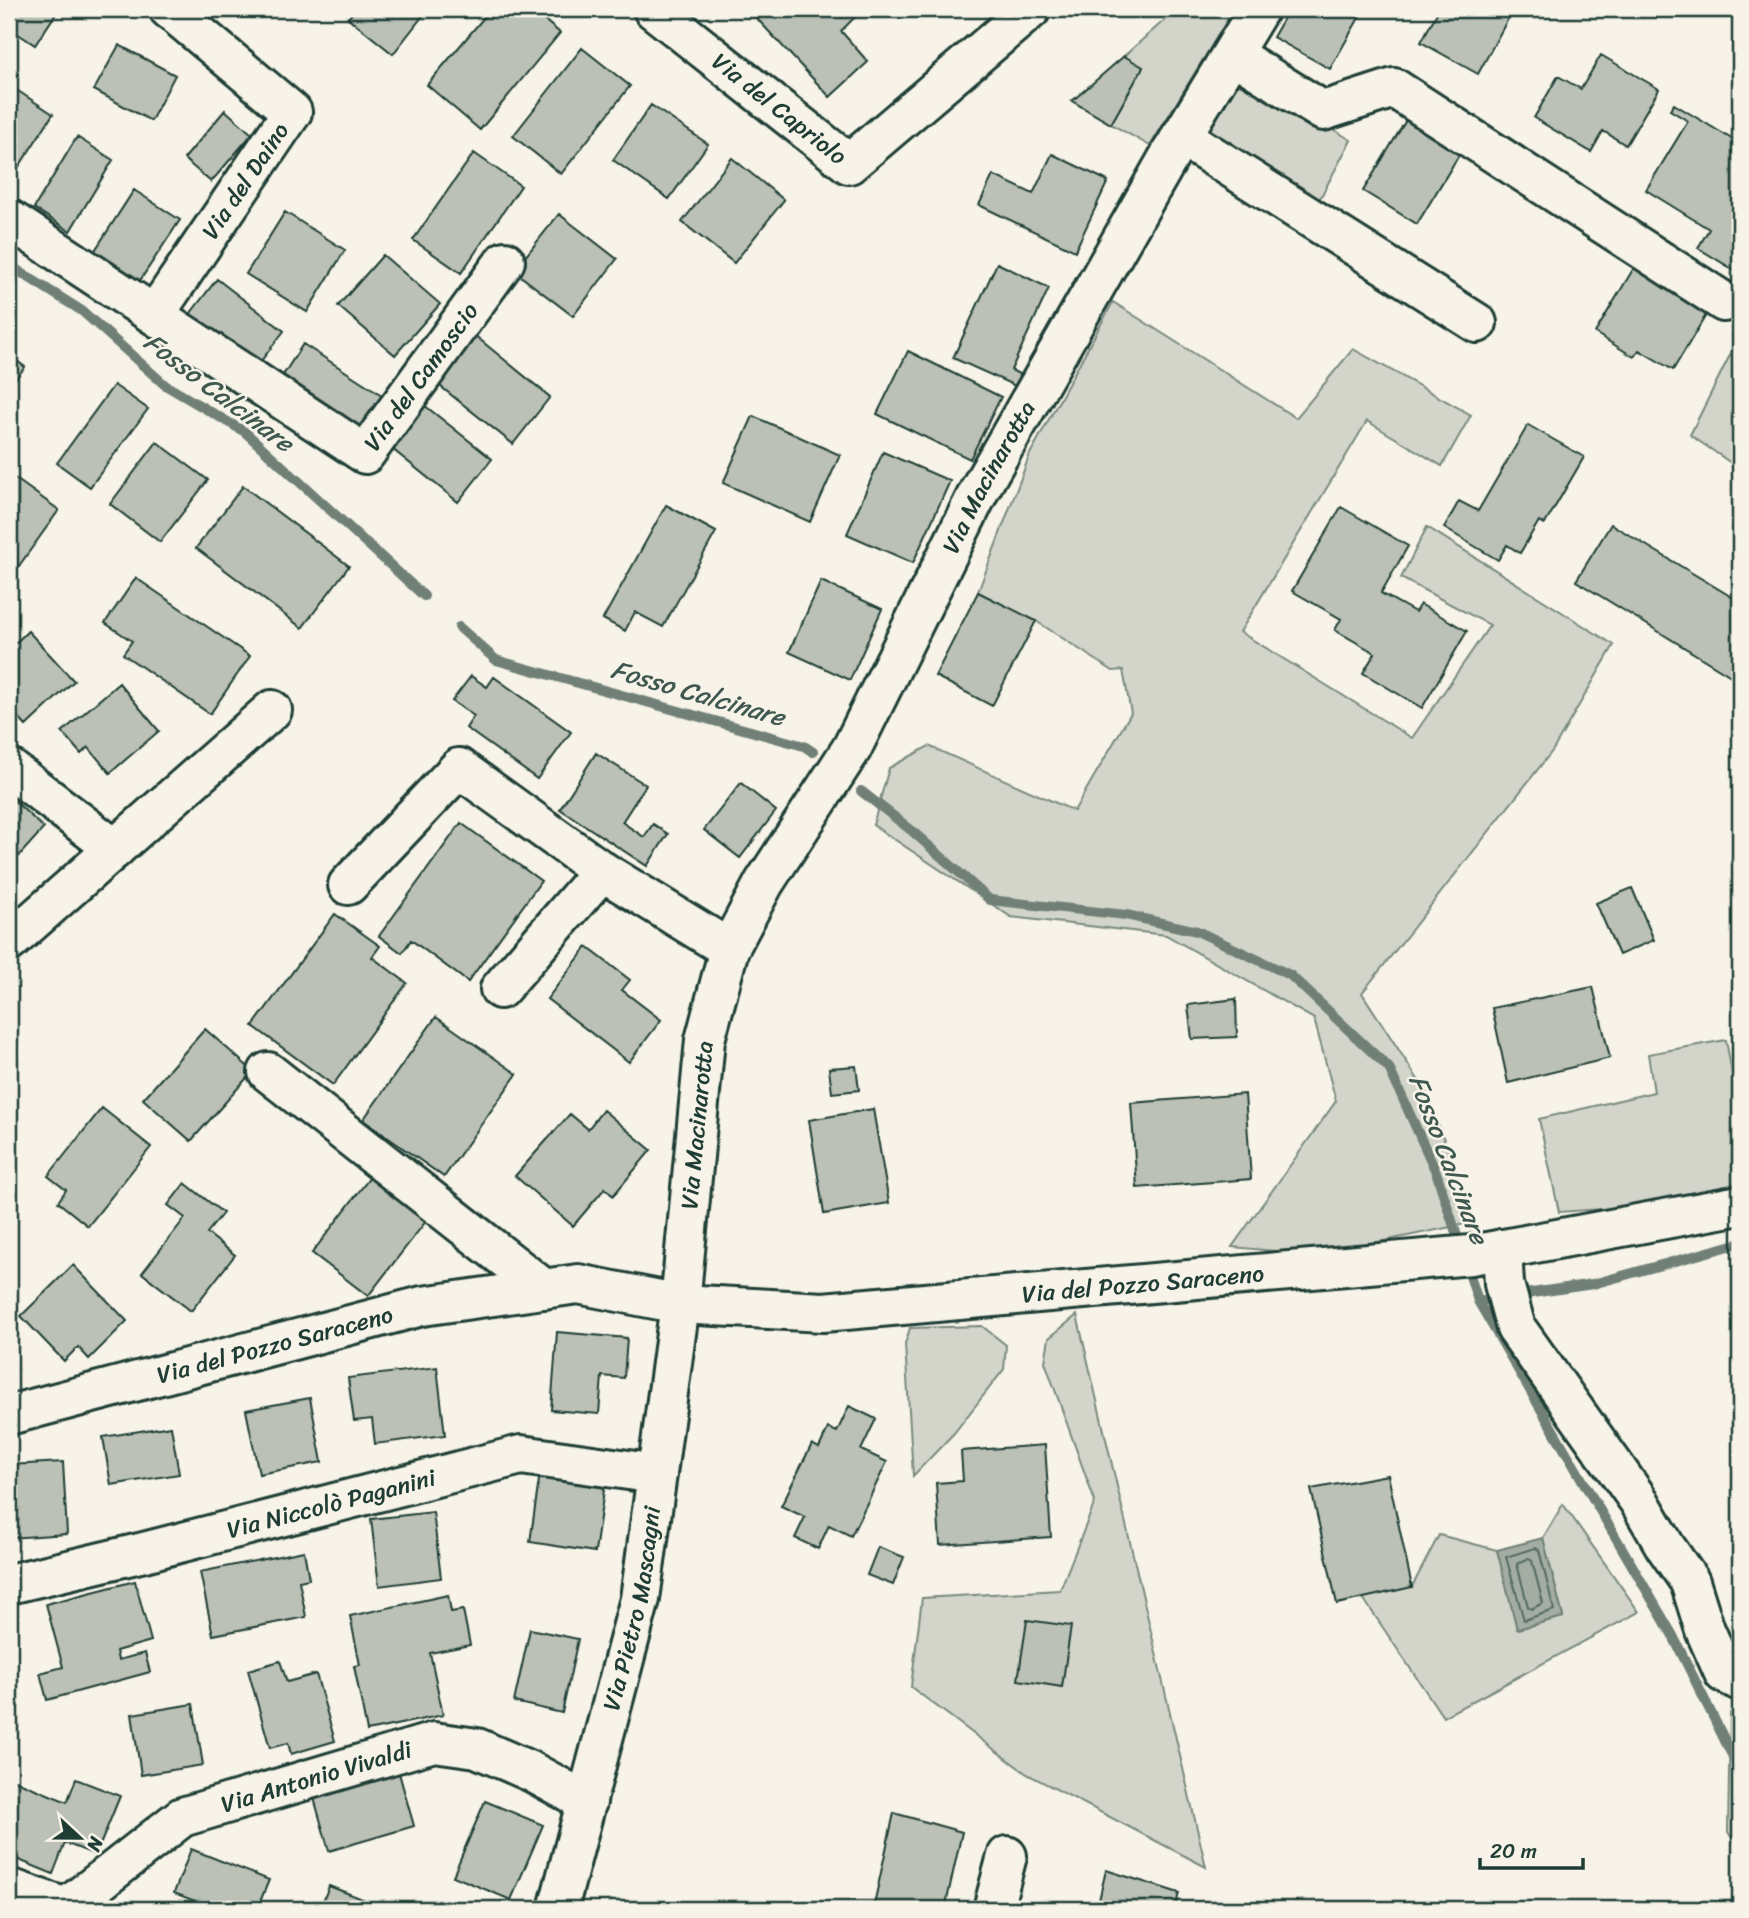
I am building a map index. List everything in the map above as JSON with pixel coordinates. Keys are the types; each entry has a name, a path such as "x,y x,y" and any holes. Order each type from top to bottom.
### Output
{"street":[{"name":"Via del Daino","path":"155,314 292,112 169,9"},
{"name":"Via del Capriolo","path":"653,9 849,164 1031,9"},
{"name":"Via Macinarotta","path":"680,1304 705,1040 729,949 764,883 852,748 981,486 1181,136 1259,9"},
{"path":"1232,54 1323,111 1394,88 1724,302"},
{"path":"1181,136 1477,323"},
{"name":"Via del Camoscio","path":"9,219 365,454 505,261"},
{"path":"9,942 272,710"},
{"path":"9,768 115,849"},
{"path":"348,885 459,768 602,871 729,949"},
{"path":"500,989 602,871"},
{"path":"268,1072 544,1289"},
{"name":"Via del Pozzo Saraceno","path":"9,1415 422,1306 578,1284 680,1304 823,1312 1471,1255 1740,1205"},
{"path":"1502,1249 1504,1284 1516,1328 1639,1500 1690,1582 1704,1630 1724,1673 1740,1681"},
{"name":"Via Pietro Mascagni","path":"558,1909 640,1599 680,1304"},
{"name":"Via Niccolò Paganini","path":"9,1584 520,1455 657,1474"},
{"name":"Via Antonio Vivaldi","path":"9,1888 67,1909 182,1817 433,1742 477,1748 533,1772 587,1802"},
{"path":"993,1909 1007,1856"}],"shaded area":[{"path":"1177,9 1234,9 1150,146 1111,124 1143,67 1124,56"},
{"path":"1242,75 1351,140 1317,204 1206,135"},
{"path":"1113,302 1296,418 1353,349 1471,415 1442,466 1367,421 1240,632 1412,738 1490,625 1401,578 1427,527 1614,645 1553,750 1362,993 1426,1092 1475,1222 1316,1255 1232,1247 1336,1101 1314,1019 1166,935 1011,917 873,825 889,768 929,746 1074,811 1131,713 1123,670 1113,671 1036,621 978,592 1030,454"},
{"path":"1740,335 1740,469 1690,435"},
{"path":"1726,1040 1740,1118 1740,1192 1674,1204 1559,1212 1539,1119 1654,1092 1648,1054"},
{"path":"1077,1315 1206,1867 1027,1774 911,1687 922,1598 1060,1590 1095,1502 1045,1362 1049,1338"},
{"path":"982,1326 1006,1345 1004,1369 954,1433 913,1476 905,1344 910,1328"},
{"path":"1563,1504 1639,1612 1443,1717 1363,1598 1412,1587 1439,1535 1497,1550 1518,1629 1563,1617 1543,1538"},
{"path":"1730,1714 1740,1731 1740,1850 1728,1832"}],"water":[{"path":"1543,1538 1563,1617 1517,1629 1497,1550"}],"building":[{"path":"9,9 59,9 35,45 9,28"},
{"path":"356,9 428,9 393,54 348,18"},
{"path":"491,9 531,9 560,33 480,130 427,85"},
{"path":"748,9 863,9 841,31 868,62 830,97"},
{"path":"1289,9 1364,9 1330,69 1273,37"},
{"path":"1439,9 1494,9 1509,17 1478,74 1421,42"},
{"path":"119,45 175,75 151,121 94,90"},
{"path":"582,48 630,86 561,174 513,136"},
{"path":"1601,55 1659,89 1626,145 1603,131 1591,152 1534,118 1558,76 1581,89"},
{"path":"1124,56 1143,67 1111,124 1072,101"},
{"path":"9,85 53,114 9,182"},
{"path":"1674,104 1740,144 1740,259 1734,270 1698,248 1709,229 1646,190 1688,121 1670,110"},
{"path":"651,105 708,144 669,199 613,160"},
{"path":"225,110 252,134 211,182 184,159"},
{"path":"1408,117 1462,150 1417,224 1363,191"},
{"path":"77,137 113,160 70,231 34,208"},
{"path":"474,153 521,186 461,273 413,240"},
{"path":"1052,154 1108,181 1075,251 979,205 993,175 1033,194"},
{"path":"732,158 784,200 734,263 682,222"},
{"path":"134,190 180,220 137,285 92,255"},
{"path":"285,212 345,250 307,312 246,274"},
{"path":"559,214 617,259 573,316 514,271"},
{"path":"383,255 440,304 395,355 338,306"},
{"path":"997,263 1049,288 1011,370 1027,378 1022,389 953,358"},
{"path":"1635,266 1709,310 1673,370 1639,350 1634,357 1595,333"},
{"path":"217,279 284,331 254,370 187,318"},
{"path":"473,334 550,397 513,444 435,382"},
{"path":"303,344 382,395 356,435 278,383"},
{"path":"908,351 1001,397 970,459 877,414"},
{"path":"9,355 25,367 9,387"},
{"path":"114,385 148,409 90,487 57,463"},
{"path":"419,401 492,459 458,502 386,444"},
{"path":"753,416 840,455 810,522 723,483"},
{"path":"1528,425 1584,457 1545,524 1539,521 1520,553 1507,545 1498,560 1444,528 1459,501 1478,511"},
{"path":"157,442 208,480 160,542 110,504"},
{"path":"883,452 950,481 913,563 847,534"},
{"path":"9,474 59,510 11,577 9,575"},
{"path":"243,486 349,566 302,628 196,548"},
{"path":"666,505 716,532 663,627 635,612 625,631 603,619"},
{"path":"1341,507 1408,546 1381,593 1415,612 1420,604 1467,631 1422,708 1363,673 1375,653 1335,630 1341,619 1292,591"},
{"path":"1611,524 1740,602 1739,681 1576,581"},
{"path":"136,578 250,656 210,714 123,654 132,641 105,623"},
{"path":"821,581 882,609 850,680 789,652"},
{"path":"978,592 1036,621 992,706 935,676"},
{"path":"28,631 74,681 26,726 9,707 9,649"},
{"path":"471,676 487,687 494,677 571,732 537,779 466,728 474,716 452,701"},
{"path":"119,683 159,731 110,773 88,747 81,754 62,732"},
{"path":"596,753 646,785 622,822 644,837 653,824 668,834 647,866 560,809"},
{"path":"741,783 776,811 740,858 704,830"},
{"path":"9,796 44,828 9,867"},
{"path":"461,823 541,881 468,982 411,940 402,953 379,936"},
{"path":"1632,888 1654,940 1619,955 1596,903"},
{"path":"335,914 380,946 372,957 407,983 333,1085 253,1026"},
{"path":"587,947 630,980 622,990 661,1020 629,1062 547,999"},
{"path":"1593,987 1610,1058 1508,1083 1492,1008"},
{"path":"1236,999 1237,1037 1192,1039 1188,1005"},
{"path":"436,1017 517,1074 444,1177 363,1120"},
{"path":"205,1029 253,1071 191,1141 143,1099"},
{"path":"856,1066 859,1090 832,1093 829,1068"},
{"path":"1245,1094 1251,1179 1137,1188 1131,1103"},
{"path":"102,1108 151,1147 88,1226 58,1202 66,1190 48,1176"},
{"path":"873,1109 889,1203 824,1214 809,1120"},
{"path":"603,1110 651,1150 613,1196 605,1188 573,1226 515,1176 570,1114 588,1129"},
{"path":"374,1172 430,1216 368,1296 312,1253"},
{"path":"185,1183 223,1213 207,1233 235,1255 191,1311 142,1273 185,1218 168,1205"},
{"path":"73,1265 127,1321 89,1359 78,1347 64,1361 21,1316"},
{"path":"557,1332 627,1338 624,1378 602,1376 599,1414 551,1410"},
{"path":"437,1367 445,1435 375,1444 372,1419 354,1421 348,1378"},
{"path":"310,1398 322,1462 259,1474 246,1410"},
{"path":"849,1406 876,1419 861,1450 887,1462 851,1536 829,1525 818,1549 795,1538 805,1517 781,1506 812,1444 819,1448 828,1428 837,1432"},
{"path":"171,1426 179,1474 111,1485 103,1437"},
{"path":"1045,1445 1051,1537 940,1545 936,1483 963,1481 961,1451"},
{"path":"63,1462 67,1534 9,1538 9,1465"},
{"path":"540,1473 605,1483 595,1552 530,1542"},
{"path":"1388,1475 1412,1587 1337,1604 1311,1489"},
{"path":"433,1512 441,1578 379,1586 371,1519"},
{"path":"878,1547 904,1557 893,1585 867,1575"},
{"path":"304,1551 309,1579 299,1581 306,1617 213,1635 200,1572"},
{"path":"135,1581 151,1641 116,1651 118,1660 145,1653 150,1672 47,1700 40,1673 63,1667 46,1604"},
{"path":"448,1595 451,1612 463,1610 470,1645 430,1653 443,1715 367,1731 354,1666 360,1665 350,1616"},
{"path":"1027,1620 1071,1626 1062,1687 1018,1680"},
{"path":"530,1629 578,1639 562,1713 514,1702"},
{"path":"280,1661 287,1682 316,1674 335,1741 291,1754 288,1743 270,1748 248,1670"},
{"path":"193,1704 203,1765 141,1775 132,1714"},
{"path":"399,1773 414,1826 329,1851 314,1798"},
{"path":"9,1778 67,1802 76,1779 120,1796 96,1855 65,1843 53,1874 9,1856"},
{"path":"485,1801 543,1825 511,1900 453,1876"},
{"path":"894,1813 962,1832 945,1909 873,1909"},
{"path":"191,1849 269,1880 257,1909 201,1909 203,1904 174,1893"},
{"path":"1106,1870 1179,1893 1175,1909 1097,1909"},
{"path":"329,1886 388,1909 320,1909"}],"waterway":[{"name":"Fosso Calcinare","path":"9,265 82,311 165,385 245,432 424,596"},
{"name":"Fosso Calcinare","path":"459,627 496,660 804,746 813,752"},
{"name":"Fosso Calcinare","path":"861,791 911,830 990,900 1126,915 1197,931 1290,975 1389,1068 1436,1172 1461,1248"},
{"path":"1478,1301 1593,1284 1740,1243"},
{"name":"Fosso Calcinare","path":"1466,1263 1478,1301 1672,1634 1740,1771"}]}
